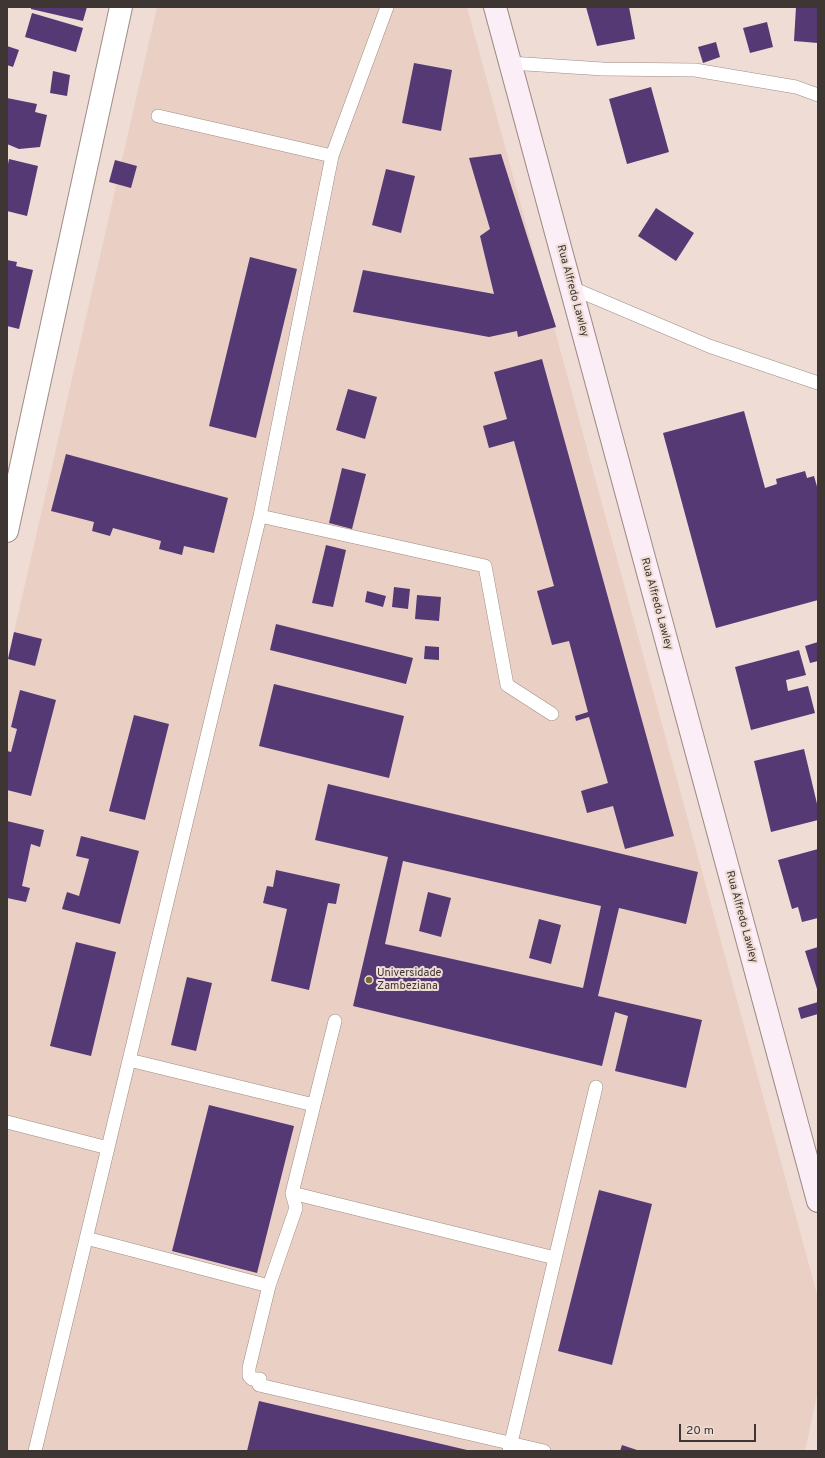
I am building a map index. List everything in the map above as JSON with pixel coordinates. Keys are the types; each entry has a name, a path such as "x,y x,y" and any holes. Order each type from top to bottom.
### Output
{"main road":[{"name":"Rua Alfredo Lawley","path":"495,7 818,1202"}],"street":[{"path":"7,531 121,7"}],"lane":[{"path":"35,1451 260,516 332,156 387,7"},
{"path":"510,63 603,69 695,70 796,87 818,95"},
{"path":"158,116 332,156"},
{"path":"572,288 709,346 818,383"},
{"path":"260,516 485,566 507,685 552,714"},
{"path":"335,1021 292,1193 296,1208 269,1286 249,1368 249,1376 252,1380 260,1379 258,1385 510,1447 544,1451"},
{"path":"129,1060 314,1105"},
{"path":"510,1447 596,1087"},
{"path":"7,1122 108,1148"},
{"path":"292,1193 555,1258"},
{"path":"86,1238 269,1286"}],"shaded area":[{"name":"Universidade Zambeziana","path":"157,7 467,7 818,1298 818,1390 804,1451 7,1451 7,663"}],"building":[{"path":"31,7 87,7 83,21 31,9"},
{"path":"586,7 629,7 635,39 597,46"},
{"path":"796,7 818,7 818,43 794,41"},
{"path":"32,13 83,28 76,52 25,37"},
{"path":"767,22 773,47 750,53 743,28"},
{"path":"716,42 720,57 703,63 698,47"},
{"path":"7,46 19,50 13,67 7,65"},
{"path":"414,63 452,70 441,131 402,123"},
{"path":"53,71 70,75 67,96 50,93"},
{"path":"651,87 669,152 627,164 609,99"},
{"path":"7,98 37,104 35,112 47,115 40,147 19,149 7,144"},
{"path":"501,154 556,327 518,337 517,331 489,337 353,312 363,270 494,294 480,236 490,229 469,158"},
{"path":"9,159 38,166 27,216 7,211 7,169"},
{"path":"115,160 137,166 131,188 109,182"},
{"path":"386,169 415,176 401,233 372,225"},
{"path":"656,208 694,233 676,261 638,236"},
{"path":"250,257 297,269 256,438 209,426"},
{"path":"7,260 17,262 16,266 33,270 19,329 7,326"},
{"path":"542,359 674,836 625,849 613,806 587,813 581,791 608,783 589,717 576,721 575,716 588,712 569,641 552,645 537,591 554,586 514,441 489,448 483,426 507,419 494,372"},
{"path":"348,389 377,397 365,439 336,430"},
{"path":"744,411 765,488 777,484 776,479 805,471 807,478 814,476 818,490 818,600 716,628 663,433"},
{"path":"66,454 228,498 214,553 184,546 182,555 159,549 161,541 113,528 110,536 92,531 94,522 51,511"},
{"path":"342,468 366,474 352,529 329,523"},
{"path":"326,545 346,550 333,607 312,603"},
{"path":"394,587 410,589 408,609 392,607"},
{"path":"367,591 386,596 383,607 365,602"},
{"path":"417,595 441,597 439,621 415,619"},
{"path":"276,624 413,658 406,684 270,650"},
{"path":"14,632 42,639 35,666 8,659"},
{"path":"818,642 818,661 810,663 805,646"},
{"path":"425,646 439,647 439,660 424,659"},
{"path":"799,650 806,675 786,680 788,691 808,686 815,713 751,730 735,667"},
{"path":"274,684 404,716 389,778 259,746"},
{"path":"20,690 56,700 31,796 7,790 7,751 11,752 17,729 11,727"},
{"path":"134,715 169,724 145,820 109,811"},
{"path":"804,749 818,808 818,820 771,832 754,761"},
{"path":"328,784 698,872 686,924 619,908 598,996 702,1020 686,1088 615,1071 628,1016 615,1012 602,1066 353,1006 388,857 315,840","holes":["403,861 601,906 583,988 385,944"]},
{"path":"7,821 44,830 40,847 31,844 22,886 30,888 26,902 7,898"},
{"path":"81,836 139,851 120,924 62,909 67,892 79,896 89,859 76,856"},
{"path":"818,849 818,918 802,922 798,907 792,909 778,860"},
{"path":"276,870 340,884 336,904 328,903 309,990 271,981 287,909 263,903 267,886 273,887"},
{"path":"428,892 451,898 441,937 419,931"},
{"path":"539,919 561,925 551,964 529,958"},
{"path":"76,942 116,952 91,1056 50,1046"},
{"path":"818,947 818,992 805,951"},
{"path":"187,977 212,983 196,1051 171,1045"},
{"path":"818,1002 818,1014 801,1019 798,1008"},
{"path":"209,1105 294,1126 257,1273 172,1251"},
{"path":"599,1190 652,1204 612,1365 558,1351"},
{"path":"259,1401 467,1450 467,1451 247,1451"},
{"path":"622,1445 640,1451 620,1451"}],"place":[{"name":"Universidade Zambeziana","path":"369,980"}]}
